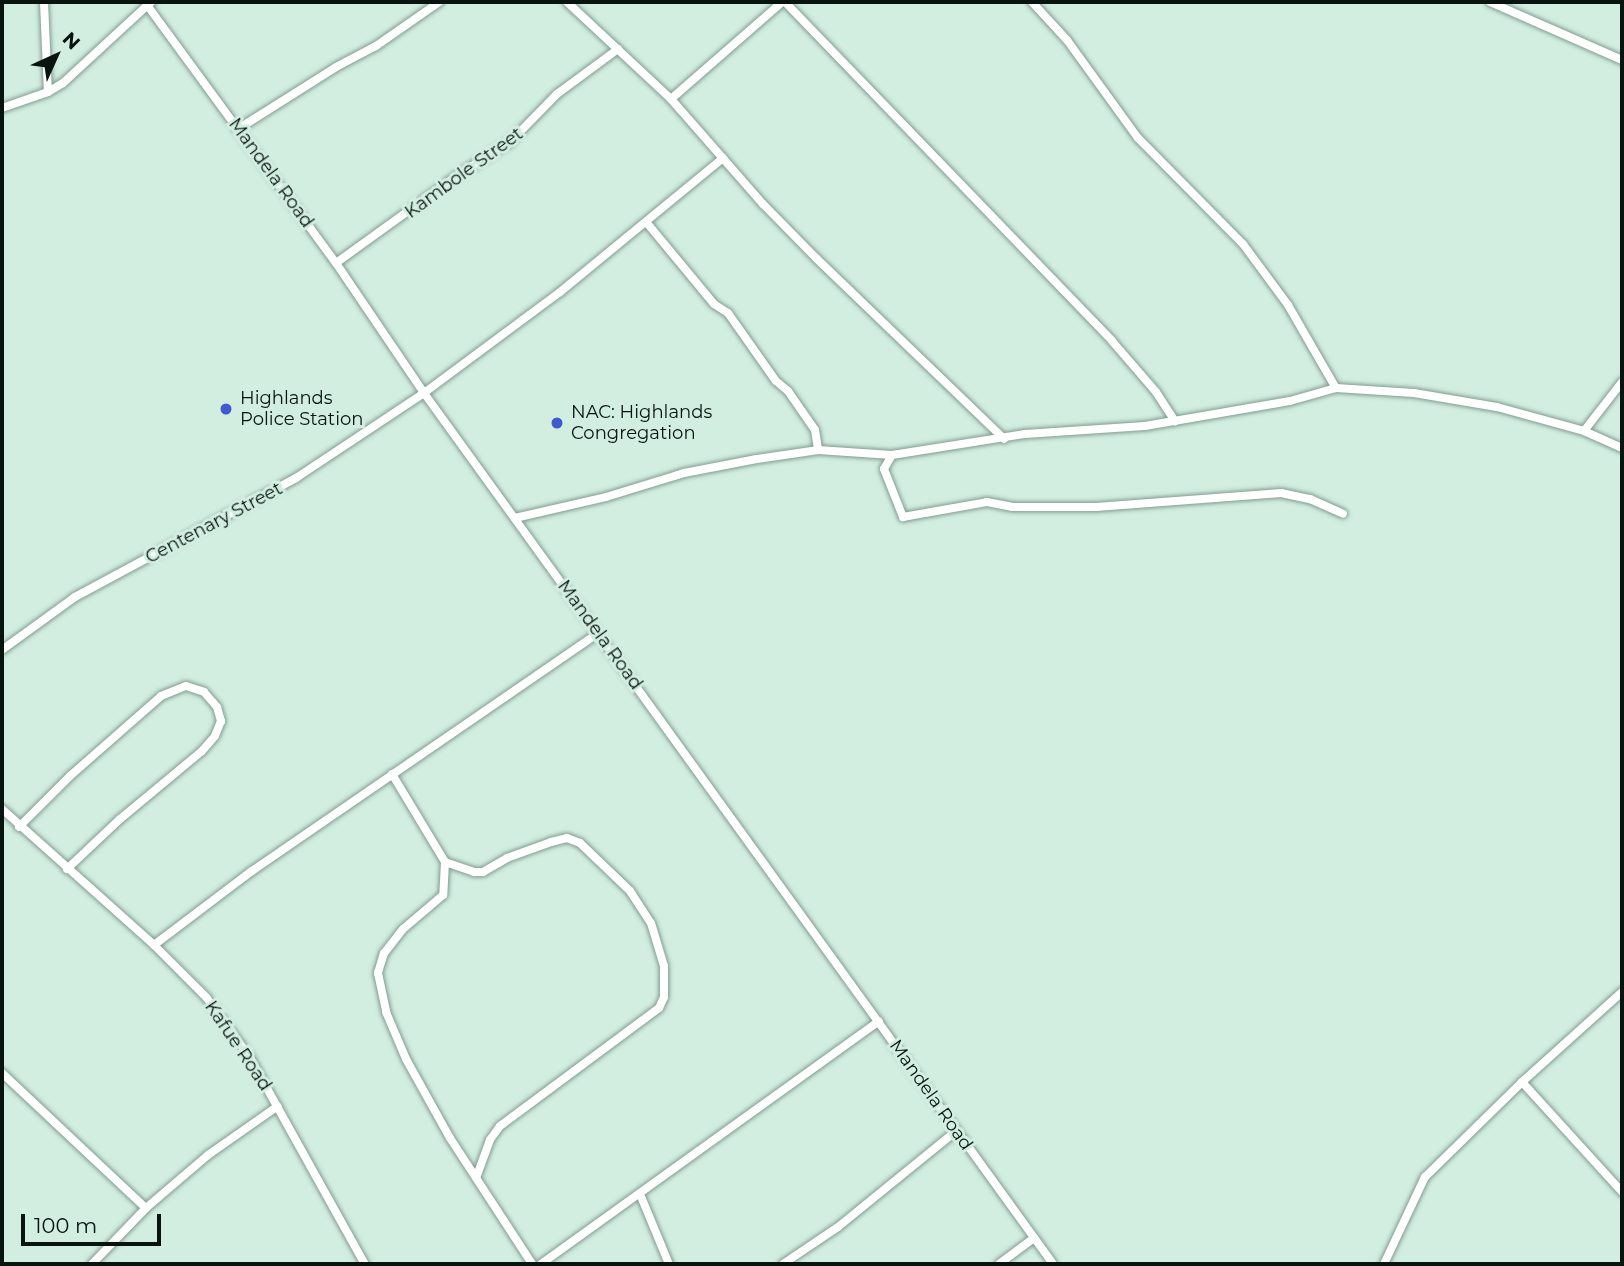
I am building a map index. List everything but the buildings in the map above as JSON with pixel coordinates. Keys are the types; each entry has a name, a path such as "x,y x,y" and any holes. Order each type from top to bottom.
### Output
{"street":[{"path":"44,2 48,92"},
{"path":"238,129 336,67 376,46 439,2"},
{"path":"567,2 671,99 816,258 1004,439"},
{"path":"671,99 783,2 1112,341 1156,392 1175,421"},
{"path":"1032,2 1067,40 1138,138 1243,244 1288,305 1336,388"},
{"path":"1490,2 1622,60"},
{"path":"2,108 48,92 78,71 149,4"},
{"name":"Mandela Road","path":"149,4 336,263 424,393 1053,1264"},
{"name":"Kambole Street","path":"336,263 458,175 510,142 558,94 618,49"},
{"name":"Centenary Street","path":"2,650 75,597 296,478 424,393 647,223 723,158"},
{"path":"647,223 714,304 728,313 776,381 788,391 815,430 818,450"},
{"path":"1584,431 1622,382"},
{"path":"515,518 606,497 684,473 818,450 892,455 1036,433 1175,421 1290,401 1336,388 1415,393 1497,407 1584,431 1622,448"},
{"path":"892,455 884,469 902,517 987,502 1012,507 1096,507 1281,494 1310,499 1343,514"},
{"path":"155,945 217,896 598,633"},
{"path":"19,827 70,776 161,696 186,686 204,692 217,707 221,721 215,736 202,751 120,819 67,869"},
{"path":"392,774 445,862 443,895 403,929 384,953 379,973 386,1012 406,1059 476,1178 531,1264"},
{"name":"Kafue Road","path":"2,809 19,827 155,945 220,1016 278,1106 365,1264"},
{"path":"445,862 474,872 483,872 507,858 551,842 568,838 580,843 630,891 651,923 666,981 659,1008 500,1126 482,1158 476,1178"},
{"path":"1384,1264 1425,1177 1522,1082 1621,995"},
{"path":"541,1264 879,1021"},
{"path":"2,1073 146,1208"},
{"path":"1522,1082 1622,1192"},
{"path":"92,1264 146,1208 208,1155 278,1106"},
{"path":"783,1264 838,1227 956,1130"},
{"path":"640,1194 669,1264"},
{"path":"999,1264 1034,1238"}],"place":[{"name":"Highlands Police Station","path":"226,409"},
{"name":"NAC: Highlands Congregation","path":"557,423"}]}
